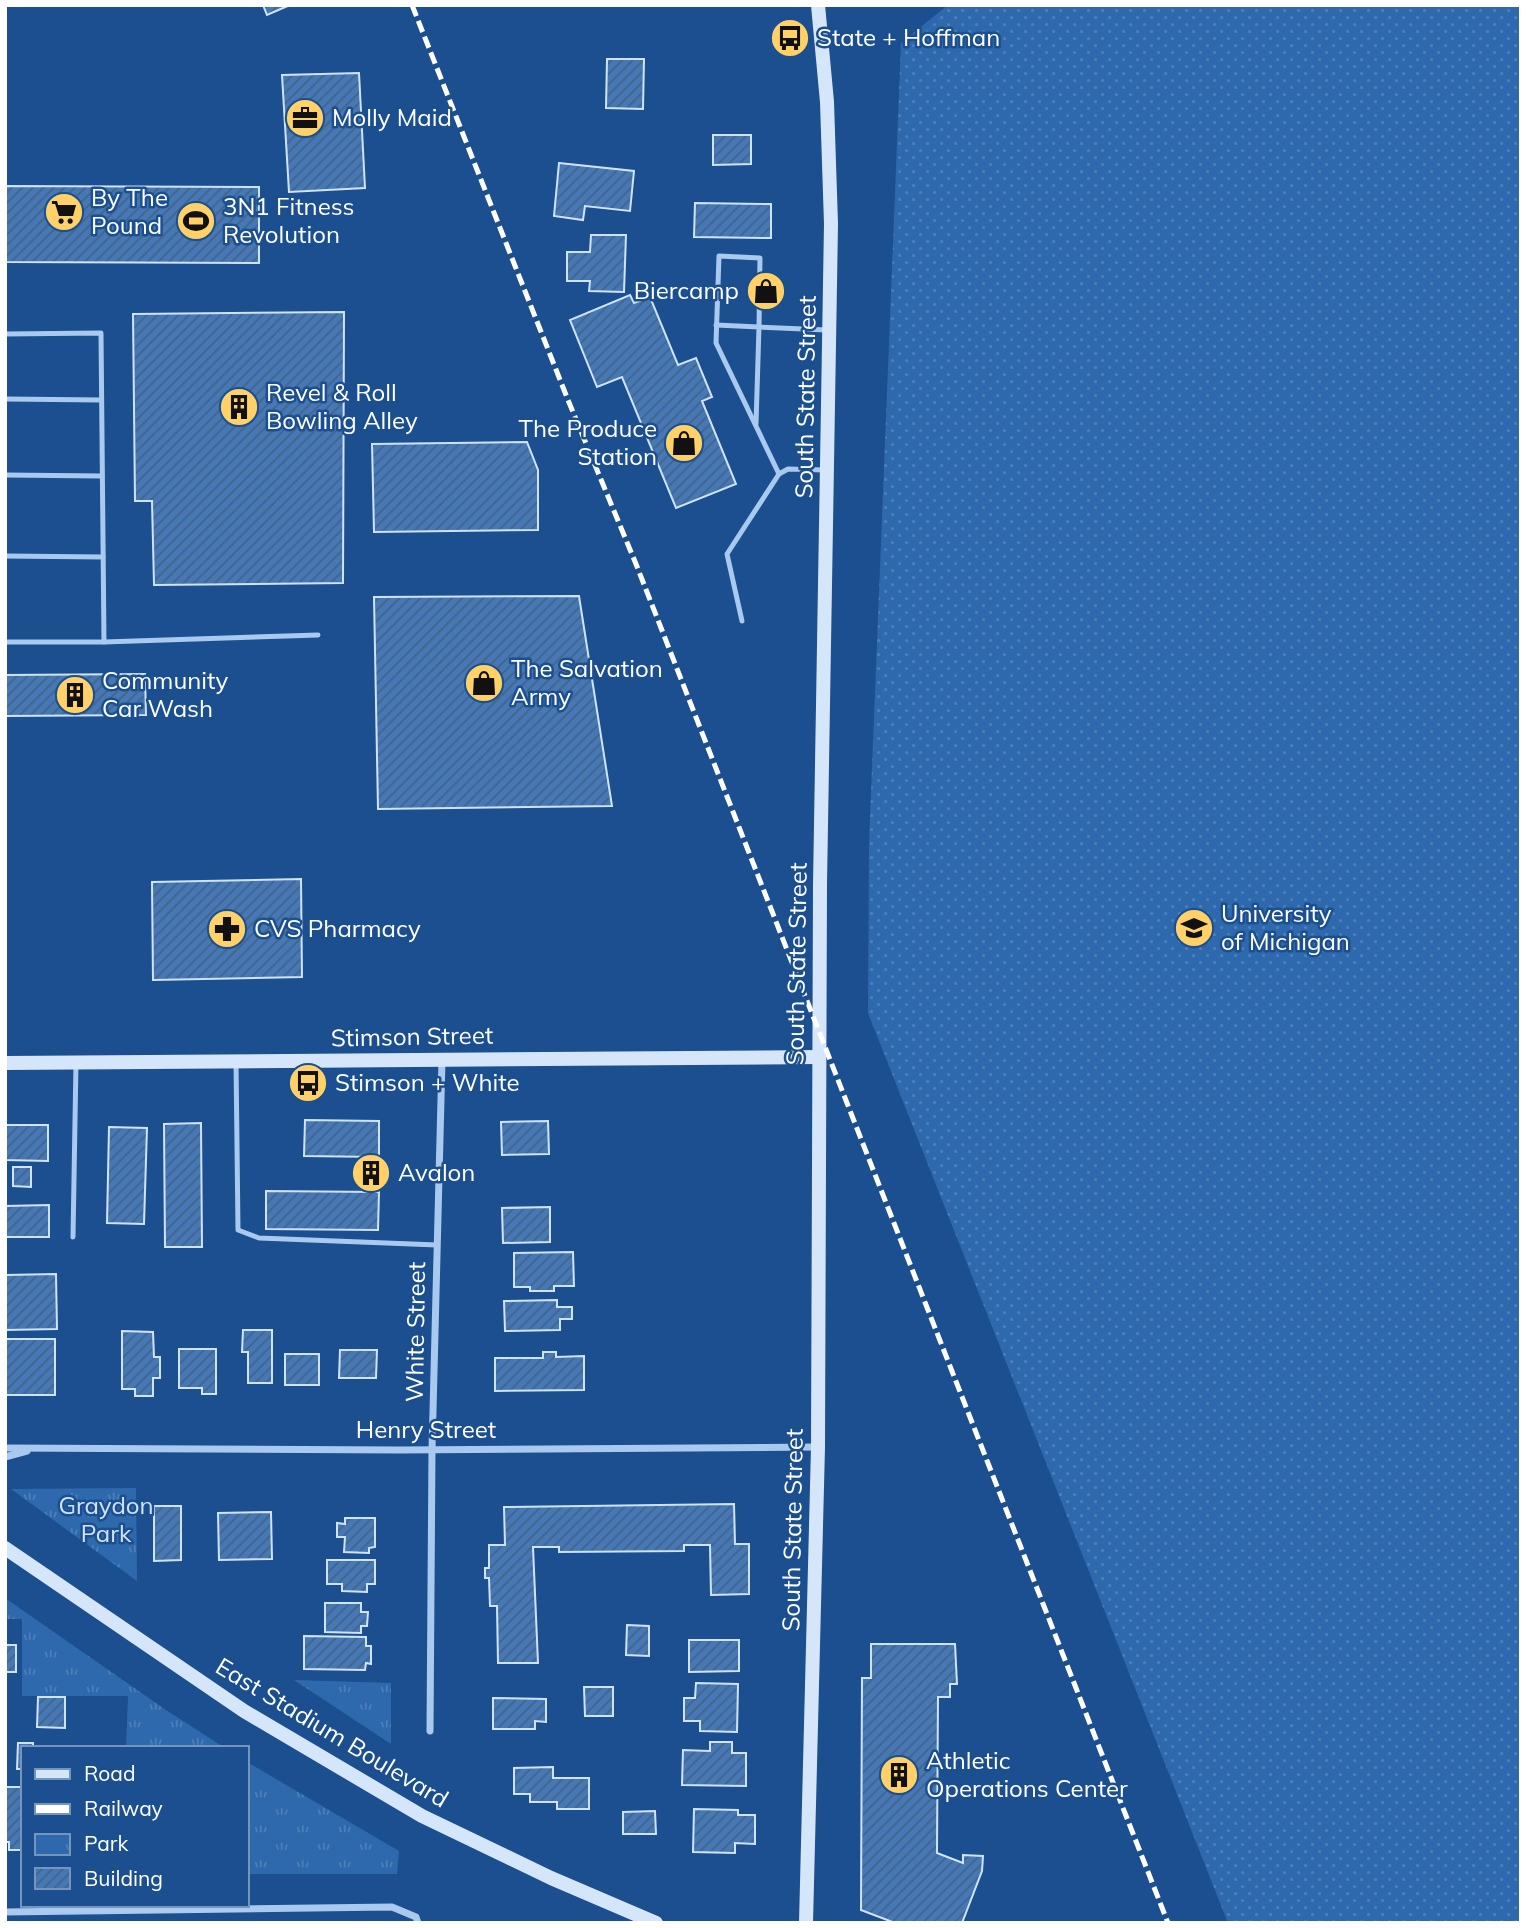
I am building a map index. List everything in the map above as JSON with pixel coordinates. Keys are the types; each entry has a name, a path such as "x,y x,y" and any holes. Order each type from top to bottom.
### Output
{"main road":[{"name":"South State Street","path":"806,1923 818,1447 819,1057 831,224 827,102 818,5"},
{"name":"Stimson Street","path":"5,1063 819,1057"},
{"name":"East Stadium Boulevard","path":"5,1548 244,1711 422,1816 551,1878 656,1923"}],"street":[{"name":"White Street","path":"430,1731 432,1450 442,1060"},
{"name":"Henry Street","path":"5,1448 432,1450 818,1447"},
{"name":"Henry Street","path":"5,1457 35,1449"},
{"path":"5,1912 392,1907 416,1917 418,1923"}],"lane":[{"path":"756,427 760,258 719,256 716,343 756,427 779,474"},
{"path":"716,325 830,330"},
{"path":"5,334 101,333 104,642"},
{"path":"5,399 101,400"},
{"path":"742,621 727,554 779,474 788,469 828,470"},
{"path":"5,475 102,476"},
{"path":"5,556 103,557"},
{"path":"5,642 104,642 318,635"},
{"path":"236,1061 237,1230 258,1238 437,1245"},
{"path":"74,1237 76,1063"}],"green space":[{"name":"University of Michigan","path":"948,5 1521,5 1521,1923 1228,1923 868,1013 869,843 901,43"},
{"name":"Graydon Park","path":"136,1488 137,1581 11,1489"},
{"name":"Graydon Park","path":"5,1598 222,1746 126,1746 128,1696 22,1696 22,1619 5,1619"},
{"path":"294,1680 391,1683 391,1744"},
{"path":"248,1763 399,1851 397,1874 248,1874"}],"building":[{"path":"263,5 290,5 267,15"},
{"path":"607,59 644,59 643,109 606,108"},
{"path":"359,73 365,188 289,192 282,75"},
{"path":"713,135 751,135 751,164 713,165"},
{"path":"559,163 634,171 630,211 585,206 583,220 554,216"},
{"path":"5,186 259,187 259,263 5,262"},
{"path":"695,203 771,204 771,238 694,237"},
{"path":"591,235 626,235 624,292 589,291 590,281 567,281 567,252 590,252"},
{"name":"The Produce Station","path":"630,295 634,303 650,297 678,365 696,358 712,397 702,401 736,484 676,508 622,377 597,387 570,320"},
{"name":"Revel & Roll Bowling Alley","path":"344,312 343,583 154,585 152,501 135,501 133,314"},
{"path":"527,442 538,470 538,530 374,532 372,444"},
{"name":"The Salvation Army","path":"579,596 612,806 378,809 374,597"},
{"name":"Community Car Wash","path":"145,674 146,715 5,716 5,675"},
{"name":"CVS Pharmacy","path":"301,879 302,977 153,980 152,882"},
{"path":"305,1120 379,1121 379,1157 304,1156"},
{"path":"548,1121 549,1154 502,1155 501,1122"},
{"path":"201,1123 202,1247 165,1247 164,1124"},
{"path":"5,1125 48,1125 48,1161 5,1160"},
{"path":"109,1127 147,1128 144,1224 107,1223"},
{"name":"Avalon","path":"364,1159 379,1159 378,1188 363,1188"},
{"path":"13,1167 31,1167 31,1187 13,1186"},
{"path":"266,1191 379,1192 378,1230 266,1229"},
{"path":"49,1205 49,1237 5,1237 5,1206"},
{"path":"550,1207 550,1242 503,1243 502,1208"},
{"path":"573,1252 574,1286 554,1286 554,1291 530,1291 530,1287 514,1287 514,1253"},
{"path":"56,1274 57,1329 5,1330 5,1275"},
{"path":"557,1300 557,1307 572,1307 572,1319 560,1319 560,1330 505,1331 504,1301"},
{"path":"243,1330 272,1330 272,1383 248,1383 248,1352 242,1352"},
{"path":"122,1331 153,1332 154,1357 160,1357 160,1378 153,1378 153,1396 135,1396 135,1389 122,1389"},
{"path":"5,1339 55,1339 55,1395 5,1395"},
{"path":"179,1349 216,1349 216,1394 202,1394 202,1388 179,1388"},
{"path":"340,1350 377,1350 376,1378 339,1378"},
{"path":"543,1352 556,1352 556,1357 584,1356 584,1390 495,1391 495,1358 543,1358"},
{"path":"285,1354 319,1354 319,1385 285,1385"},
{"path":"734,1504 735,1544 749,1544 749,1594 711,1595 710,1545 684,1545 684,1551 559,1552 559,1547 533,1547 538,1663 498,1663 497,1606 490,1606 489,1578 485,1578 485,1568 489,1568 489,1545 505,1545 504,1507"},
{"path":"154,1506 181,1506 181,1560 154,1561"},
{"path":"271,1512 272,1559 219,1560 218,1513"},
{"path":"345,1518 375,1518 375,1547 369,1548 369,1553 344,1552 345,1537 337,1537 337,1523 345,1524"},
{"path":"327,1560 375,1560 375,1584 367,1584 367,1592 342,1591 342,1584 327,1584"},
{"path":"325,1603 361,1603 361,1612 368,1612 367,1626 361,1626 361,1633 325,1632"},
{"path":"627,1625 649,1626 649,1656 626,1655"},
{"path":"304,1636 366,1637 366,1646 371,1646 371,1664 366,1663 365,1670 304,1669"},
{"path":"689,1640 739,1640 739,1671 689,1672"},
{"name":"Athletic Operations Center","path":"871,1644 955,1644 957,1684 950,1684 950,1697 938,1697 937,1853 963,1863 963,1855 983,1856 982,1871 962,1923 895,1923 861,1910 862,1678 871,1678"},
{"path":"5,1645 16,1645 16,1672 5,1672"},
{"path":"696,1683 738,1684 737,1732 700,1731 700,1721 684,1721 684,1698 695,1698"},
{"path":"584,1687 613,1687 613,1716 585,1716"},
{"path":"38,1697 65,1697 65,1728 37,1727"},
{"path":"493,1698 546,1699 546,1722 535,1721 535,1729 493,1729"},
{"path":"710,1742 732,1742 732,1753 746,1753 746,1786 682,1785 683,1750 710,1751"},
{"path":"18,1743 33,1743 33,1746 21,1746 21,1769 17,1769"},
{"path":"553,1767 553,1778 589,1778 589,1809 557,1809 557,1802 530,1802 530,1794 514,1794 514,1768"},
{"path":"5,1787 21,1787 21,1850 9,1850 9,1842 5,1842"},
{"path":"694,1809 738,1810 738,1815 755,1815 755,1844 735,1843 735,1853 693,1852"},
{"path":"655,1811 656,1834 623,1834 623,1812"}],"railway":[{"path":"412,5 568,400 636,564 1168,1923"}],"place":[{"name":"State + Hoffman","path":"790,38"},
{"name":"Molly Maid","path":"305,118"},
{"name":"By The Pound","path":"64,212"},
{"name":"3N1 Fitness Revolution","path":"196,221"},
{"name":"Biercamp","path":"766,291"},
{"name":"Revel & Roll Bowling Alley","path":"239,407"},
{"name":"The Produce Station","path":"684,443"},
{"name":"The Salvation Army","path":"484,683"},
{"name":"Community Car Wash","path":"75,695"},
{"name":"University of Michigan","path":"1194,928"},
{"name":"CVS Pharmacy","path":"227,929"},
{"name":"Stimson + White","path":"308,1083"},
{"name":"Avalon","path":"371,1173"},
{"name":"Athletic Operations Center","path":"899,1775"}]}
